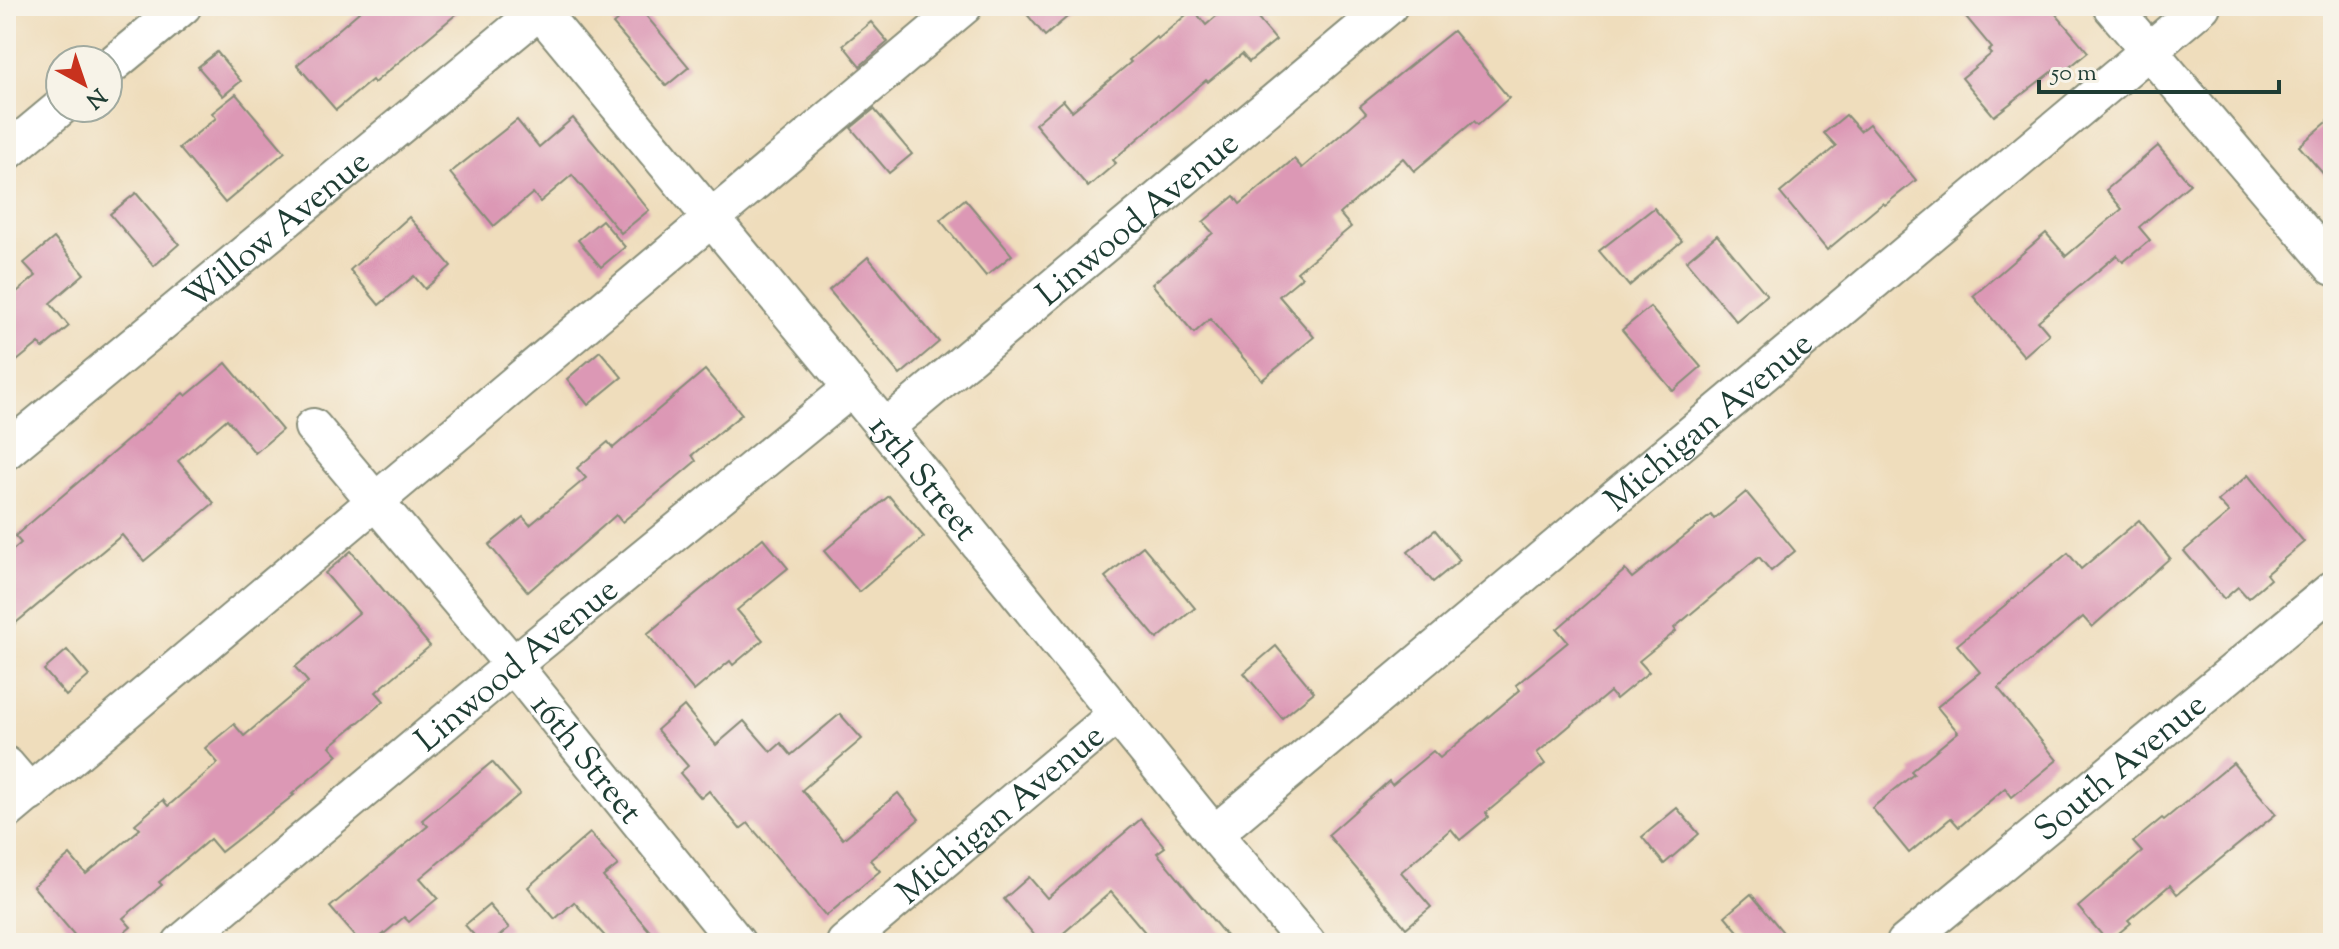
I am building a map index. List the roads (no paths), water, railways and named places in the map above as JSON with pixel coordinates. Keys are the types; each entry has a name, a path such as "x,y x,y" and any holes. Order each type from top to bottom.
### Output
{"street":[{"path":"124,55 183,6"},
{"path":"6,765 18,802 964,6"},
{"name":"Linwood Avenue","path":"885,428 1389,6"},
{"path":"2111,6 2333,267"},
{"name":"Michigan Avenue","path":"1214,834 2202,6"},
{"name":"15th Street","path":"542,8 1214,834 1307,943"},
{"name":"Willow Avenue","path":"6,451 542,8"},
{"path":"6,153 44,121"},
{"name":"Linwood Avenue","path":"181,943 513,665 852,388"},
{"name":"16th Street","path":"313,427 513,665 737,943"},
{"name":"South Avenue","path":"1905,943 2333,589"},
{"name":"Michigan Avenue","path":"845,943 1117,714"}]}
